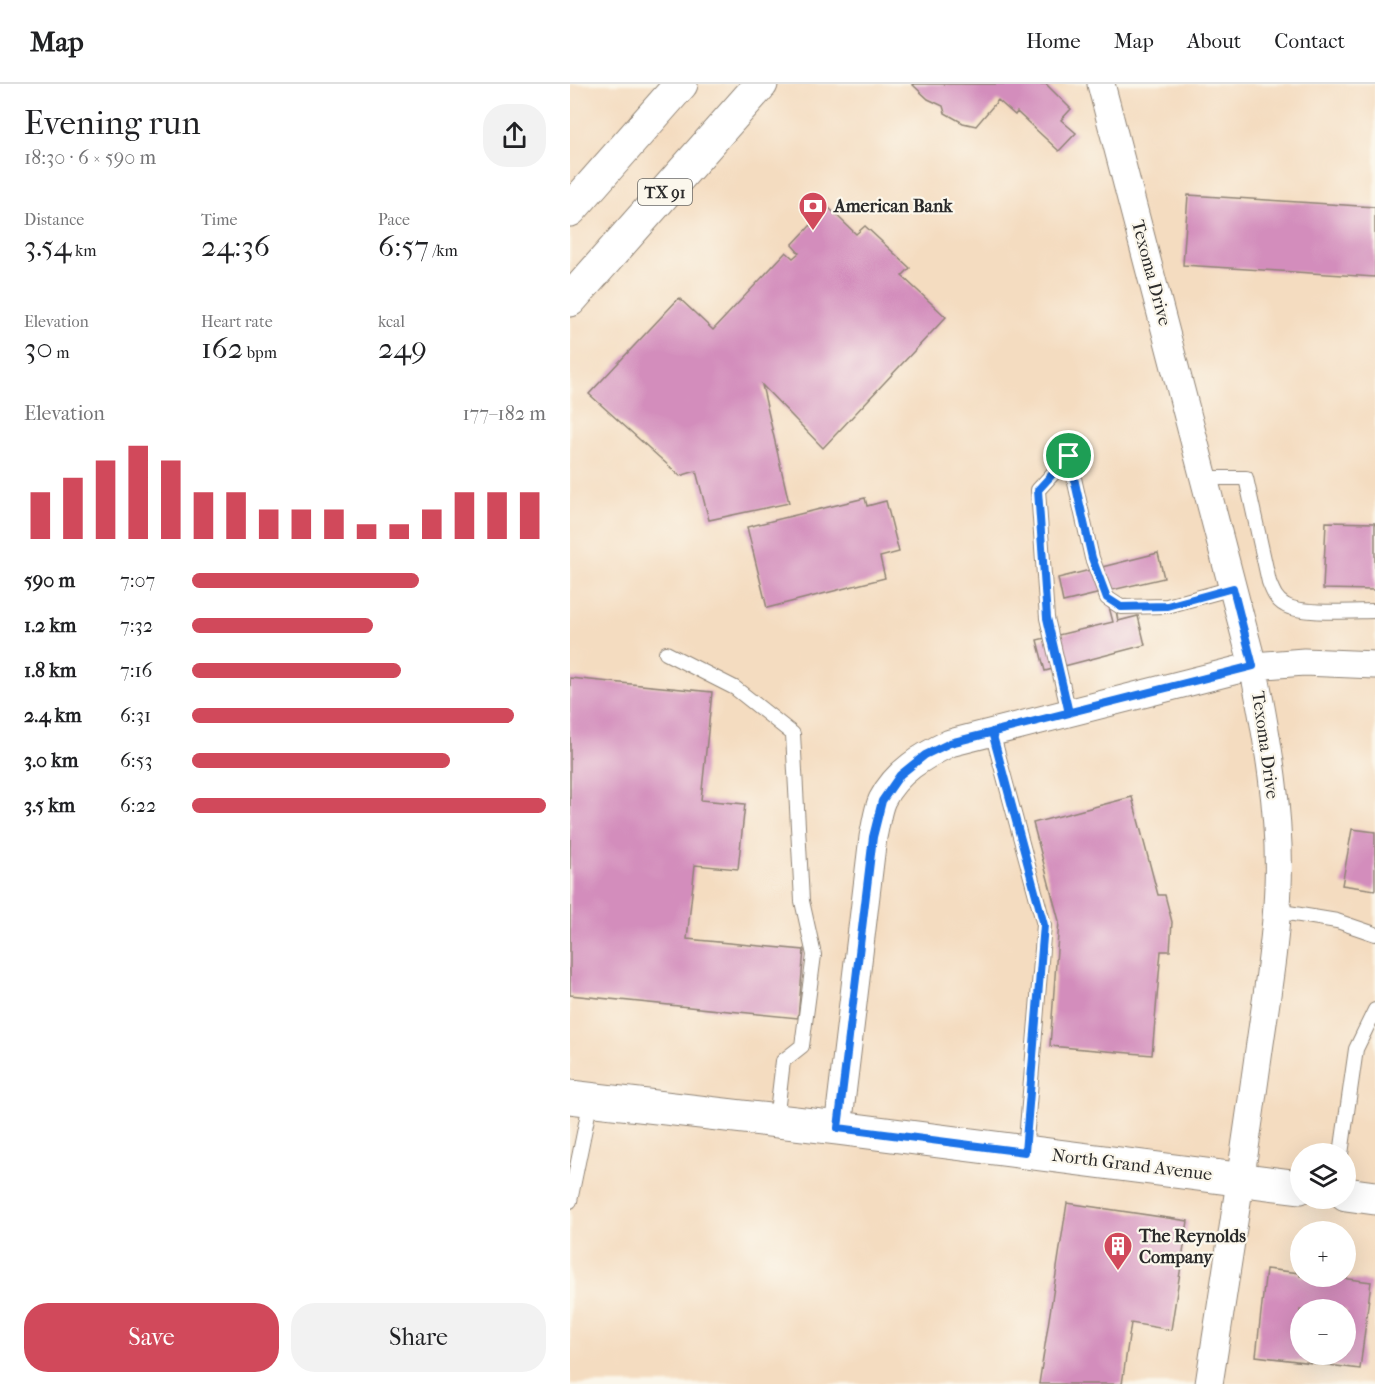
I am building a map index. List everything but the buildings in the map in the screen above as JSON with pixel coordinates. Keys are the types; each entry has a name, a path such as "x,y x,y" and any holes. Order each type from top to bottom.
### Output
{"main road":[{"path":"570,210 681,84"},
{"name":"TX 91","path":"570,300 760,84"},
{"name":"North Grand Avenue","path":"580,1098 838,1128 1290,1186"},
{"path":"1356,1195 1375,1198"}],"street":[{"name":"Texoma Drive","path":"1101,84 1253,666 1268,741 1276,822 1278,885 1274,939 1242,1179 1209,1384"},
{"path":"838,1128 873,837 882,801 900,775 925,755 950,743 1253,666 1304,662 1375,665"}],"lane":[{"path":"1069,713 1047,618 1038,490 1069,456 1092,558 1107,598 1121,607 1167,606 1233,588"},
{"path":"1204,478 1246,478 1269,582 1276,598 1286,606 1298,610 1375,611"},
{"path":"666,653 735,688 793,734 802,901 814,955 802,1046 783,1061 776,1121"},
{"path":"992,732 1044,925 1025,1152"},
{"path":"1276,911 1337,921 1375,934"},
{"path":"1343,1143 1356,1049 1375,1010"},
{"path":"570,1201 580,1098"}],"place":[{"name":"American Bank","path":"813,232"},
{"name":"The Reynolds Company","path":"1118,1272"}],"route":[{"path":"1069,456 1038,490 1047,618 1069,713 950,743 925,755 900,775 882,801 873,837 838,1128 1025,1152 1044,925 992,732 1130,697 1253,666 1233,588 1167,606 1121,607 1107,598 1092,558 1069,456"}]}
